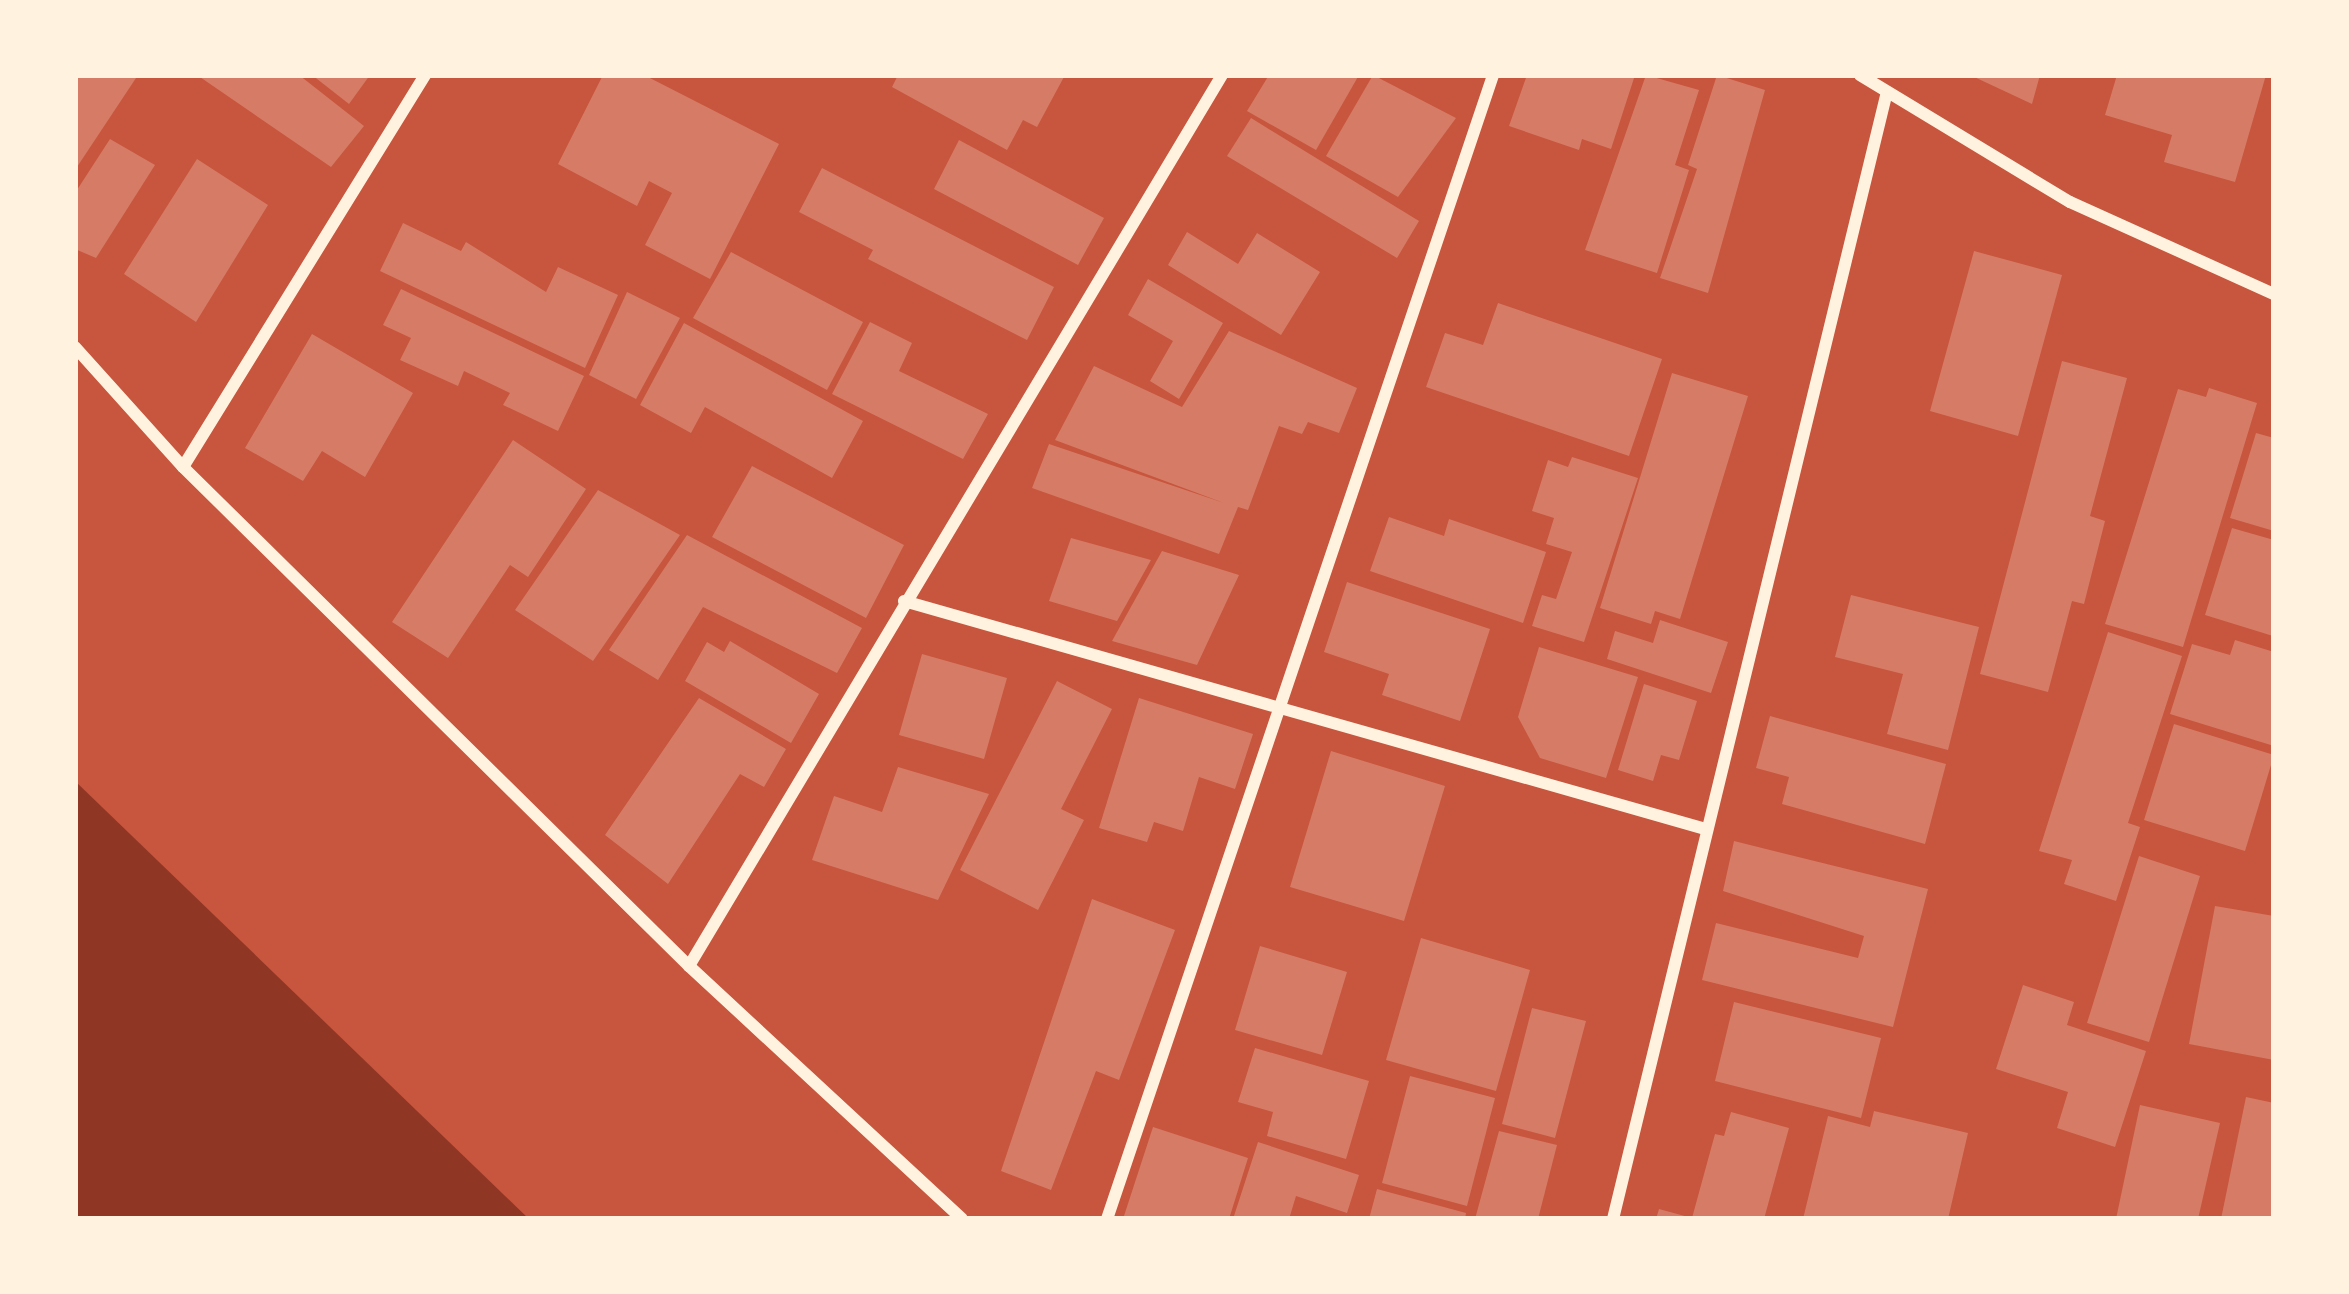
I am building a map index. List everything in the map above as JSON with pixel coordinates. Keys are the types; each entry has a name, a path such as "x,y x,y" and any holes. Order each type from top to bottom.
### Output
{"street":[{"path":"183,467 425,75"},
{"path":"689,966 1222,75"},
{"path":"1106,1219 1493,75"},
{"path":"1860,75 2070,202 2274,294"},
{"path":"1613,1219 1702,828 1887,92"},
{"path":"75,347 183,467 689,966 962,1219"},
{"path":"904,601 1282,704 1702,828"}],"shaded area":[{"path":"75,781 529,1219 75,1219"}],"building":[{"path":"75,75 138,75 75,170"},
{"path":"197,75 299,75 364,126 331,167"},
{"path":"312,75 370,75 349,104"},
{"path":"603,75 644,75 779,144 710,279 645,245 672,193 649,181 637,206 558,164"},
{"path":"898,75 1065,75 1037,127 1023,120 1007,150 892,87"},
{"path":"1269,75 1359,75 1316,150 1247,111"},
{"path":"1373,75 1456,118 1398,197 1326,156"},
{"path":"1527,75 1635,75 1611,149 1582,139 1579,150 1509,126"},
{"path":"1646,75 1699,90 1675,165 1689,170 1657,273 1585,250"},
{"path":"1717,75 1765,90 1708,293 1660,278 1697,169 1688,165"},
{"path":"1970,75 2040,75 2032,104"},
{"path":"2117,75 2266,75 2235,182 2164,162 2172,135 2105,115"},
{"path":"1251,118 1419,221 1397,258 1227,156"},
{"path":"110,139 155,165 96,258 75,249 75,193"},
{"path":"959,140 1104,218 1078,265 934,189"},
{"path":"197,159 268,205 196,322 124,274"},
{"path":"822,168 1054,287 1027,340 868,259 873,250 799,212"},
{"path":"403,223 461,251 466,242 546,292 558,267 618,295 585,368 380,271"},
{"path":"1187,232 1238,264 1257,233 1320,272 1281,335 1168,265"},
{"path":"1974,251 2062,275 2018,436 1930,411"},
{"path":"731,252 863,322 827,390 693,318"},
{"path":"1148,279 1223,323 1179,399 1150,381 1173,341 1128,315"},
{"path":"401,289 584,376 558,431 503,405 510,393 464,371 458,386 400,360 411,338 383,325"},
{"path":"627,292 680,318 636,399 589,375"},
{"path":"1498,303 1662,359 1629,456 1426,387 1445,333 1483,345"},
{"path":"870,322 912,343 899,371 988,414 963,459 832,394"},
{"path":"684,323 863,421 832,478 705,407 691,433 640,405"},
{"path":"1229,331 1357,388 1339,433 1308,422 1302,434 1279,426 1248,510 1238,507 1219,554 1032,488 1049,444 1224,503 1055,440 1094,366 1182,407"},
{"path":"312,334 413,393 365,477 322,451 303,481 245,448"},
{"path":"2062,361 2127,378 2090,516 2105,521 2084,604 2072,601 2048,692 1980,674"},
{"path":"1672,373 1748,396 1680,619 1655,611 1651,624 1600,608"},
{"path":"2209,388 2257,403 2183,647 2105,624 2178,389 2206,397"},
{"path":"2256,433 2274,438 2274,531 2230,518"},
{"path":"513,440 586,489 528,577 510,565 448,658 392,622"},
{"path":"1572,457 1638,478 1584,642 1532,626 1542,595 1556,599 1572,552 1546,544 1554,518 1532,511 1548,460 1568,467"},
{"path":"752,466 904,545 866,618 712,537"},
{"path":"598,490 680,535 593,661 515,610"},
{"path":"1389,517 1444,536 1449,519 1546,552 1523,623 1370,571"},
{"path":"2232,528 2274,540 2273,636 2205,615"},
{"path":"687,535 862,628 837,673 703,607 658,680 609,650"},
{"path":"1071,538 1151,560 1117,621 1049,601"},
{"path":"1162,551 1239,575 1197,665 1112,641"},
{"path":"1347,582 1490,629 1460,721 1382,695 1389,674 1324,652"},
{"path":"1851,595 1979,627 1948,750 1887,734 1903,674 1835,657"},
{"path":"1660,620 1728,642 1711,693 1607,659 1615,631 1653,643"},
{"path":"2108,632 2182,656 2128,823 2140,827 2116,901 2064,884 2072,860 2039,851"},
{"path":"2235,640 2274,652 2274,746 2170,714 2192,644 2230,655"},
{"path":"730,641 819,694 791,743 685,681 707,642 724,652"},
{"path":"1539,647 1638,677 1606,778 1540,758 1518,717"},
{"path":"922,654 1007,678 984,759 899,735"},
{"path":"1057,681 1112,709 1061,809 1084,820 1038,910 960,870"},
{"path":"1644,684 1697,701 1679,760 1661,755 1653,781 1618,770"},
{"path":"699,698 786,749 764,787 740,774 668,884 605,835"},
{"path":"1139,698 1253,734 1235,789 1199,777 1183,831 1154,822 1147,842 1099,828"},
{"path":"1770,716 1946,764 1925,844 1782,804 1789,777 1756,768"},
{"path":"2174,724 2274,755 2245,851 2144,820"},
{"path":"1331,751 1445,786 1404,921 1290,887"},
{"path":"898,767 989,794 938,900 812,860 834,796 882,812"},
{"path":"1734,841 1928,889 1893,1027 1702,980 1716,923 1858,958 1864,936 1723,891"},
{"path":"2139,856 2200,876 2149,1042 2087,1023"},
{"path":"1092,899 1175,930 1119,1080 1096,1071 1051,1190 1001,1171"},
{"path":"2215,906 2274,916 2274,1060 2189,1044"},
{"path":"1421,938 1530,970 1496,1091 1386,1060"},
{"path":"1260,946 1347,972 1322,1055 1235,1030"},
{"path":"2023,985 2074,1002 2067,1025 2146,1051 2115,1147 2057,1128 2068,1092 1996,1069"},
{"path":"1734,1002 1881,1038 1861,1118 1715,1081"},
{"path":"1532,1008 1586,1021 1555,1138 1502,1124"},
{"path":"1255,1048 1369,1081 1346,1159 1267,1136 1273,1112 1238,1102"},
{"path":"1410,1076 1495,1098 1467,1206 1382,1183"},
{"path":"2246,1097 2274,1103 2274,1219 2221,1219"},
{"path":"2140,1105 2220,1123 2198,1219 2116,1219"},
{"path":"1874,1111 1968,1133 1948,1219 1803,1219 1828,1116 1870,1127"},
{"path":"1731,1112 1789,1128 1764,1219 1656,1219 1659,1209 1692,1218 1715,1134 1724,1136"},
{"path":"1153,1127 1248,1158 1229,1219 1123,1219"},
{"path":"1499,1131 1557,1145 1538,1219 1475,1219"},
{"path":"1258,1142 1359,1175 1347,1213 1296,1196 1289,1219 1233,1219"},
{"path":"1377,1189 1466,1213 1465,1219 1369,1219"}]}
